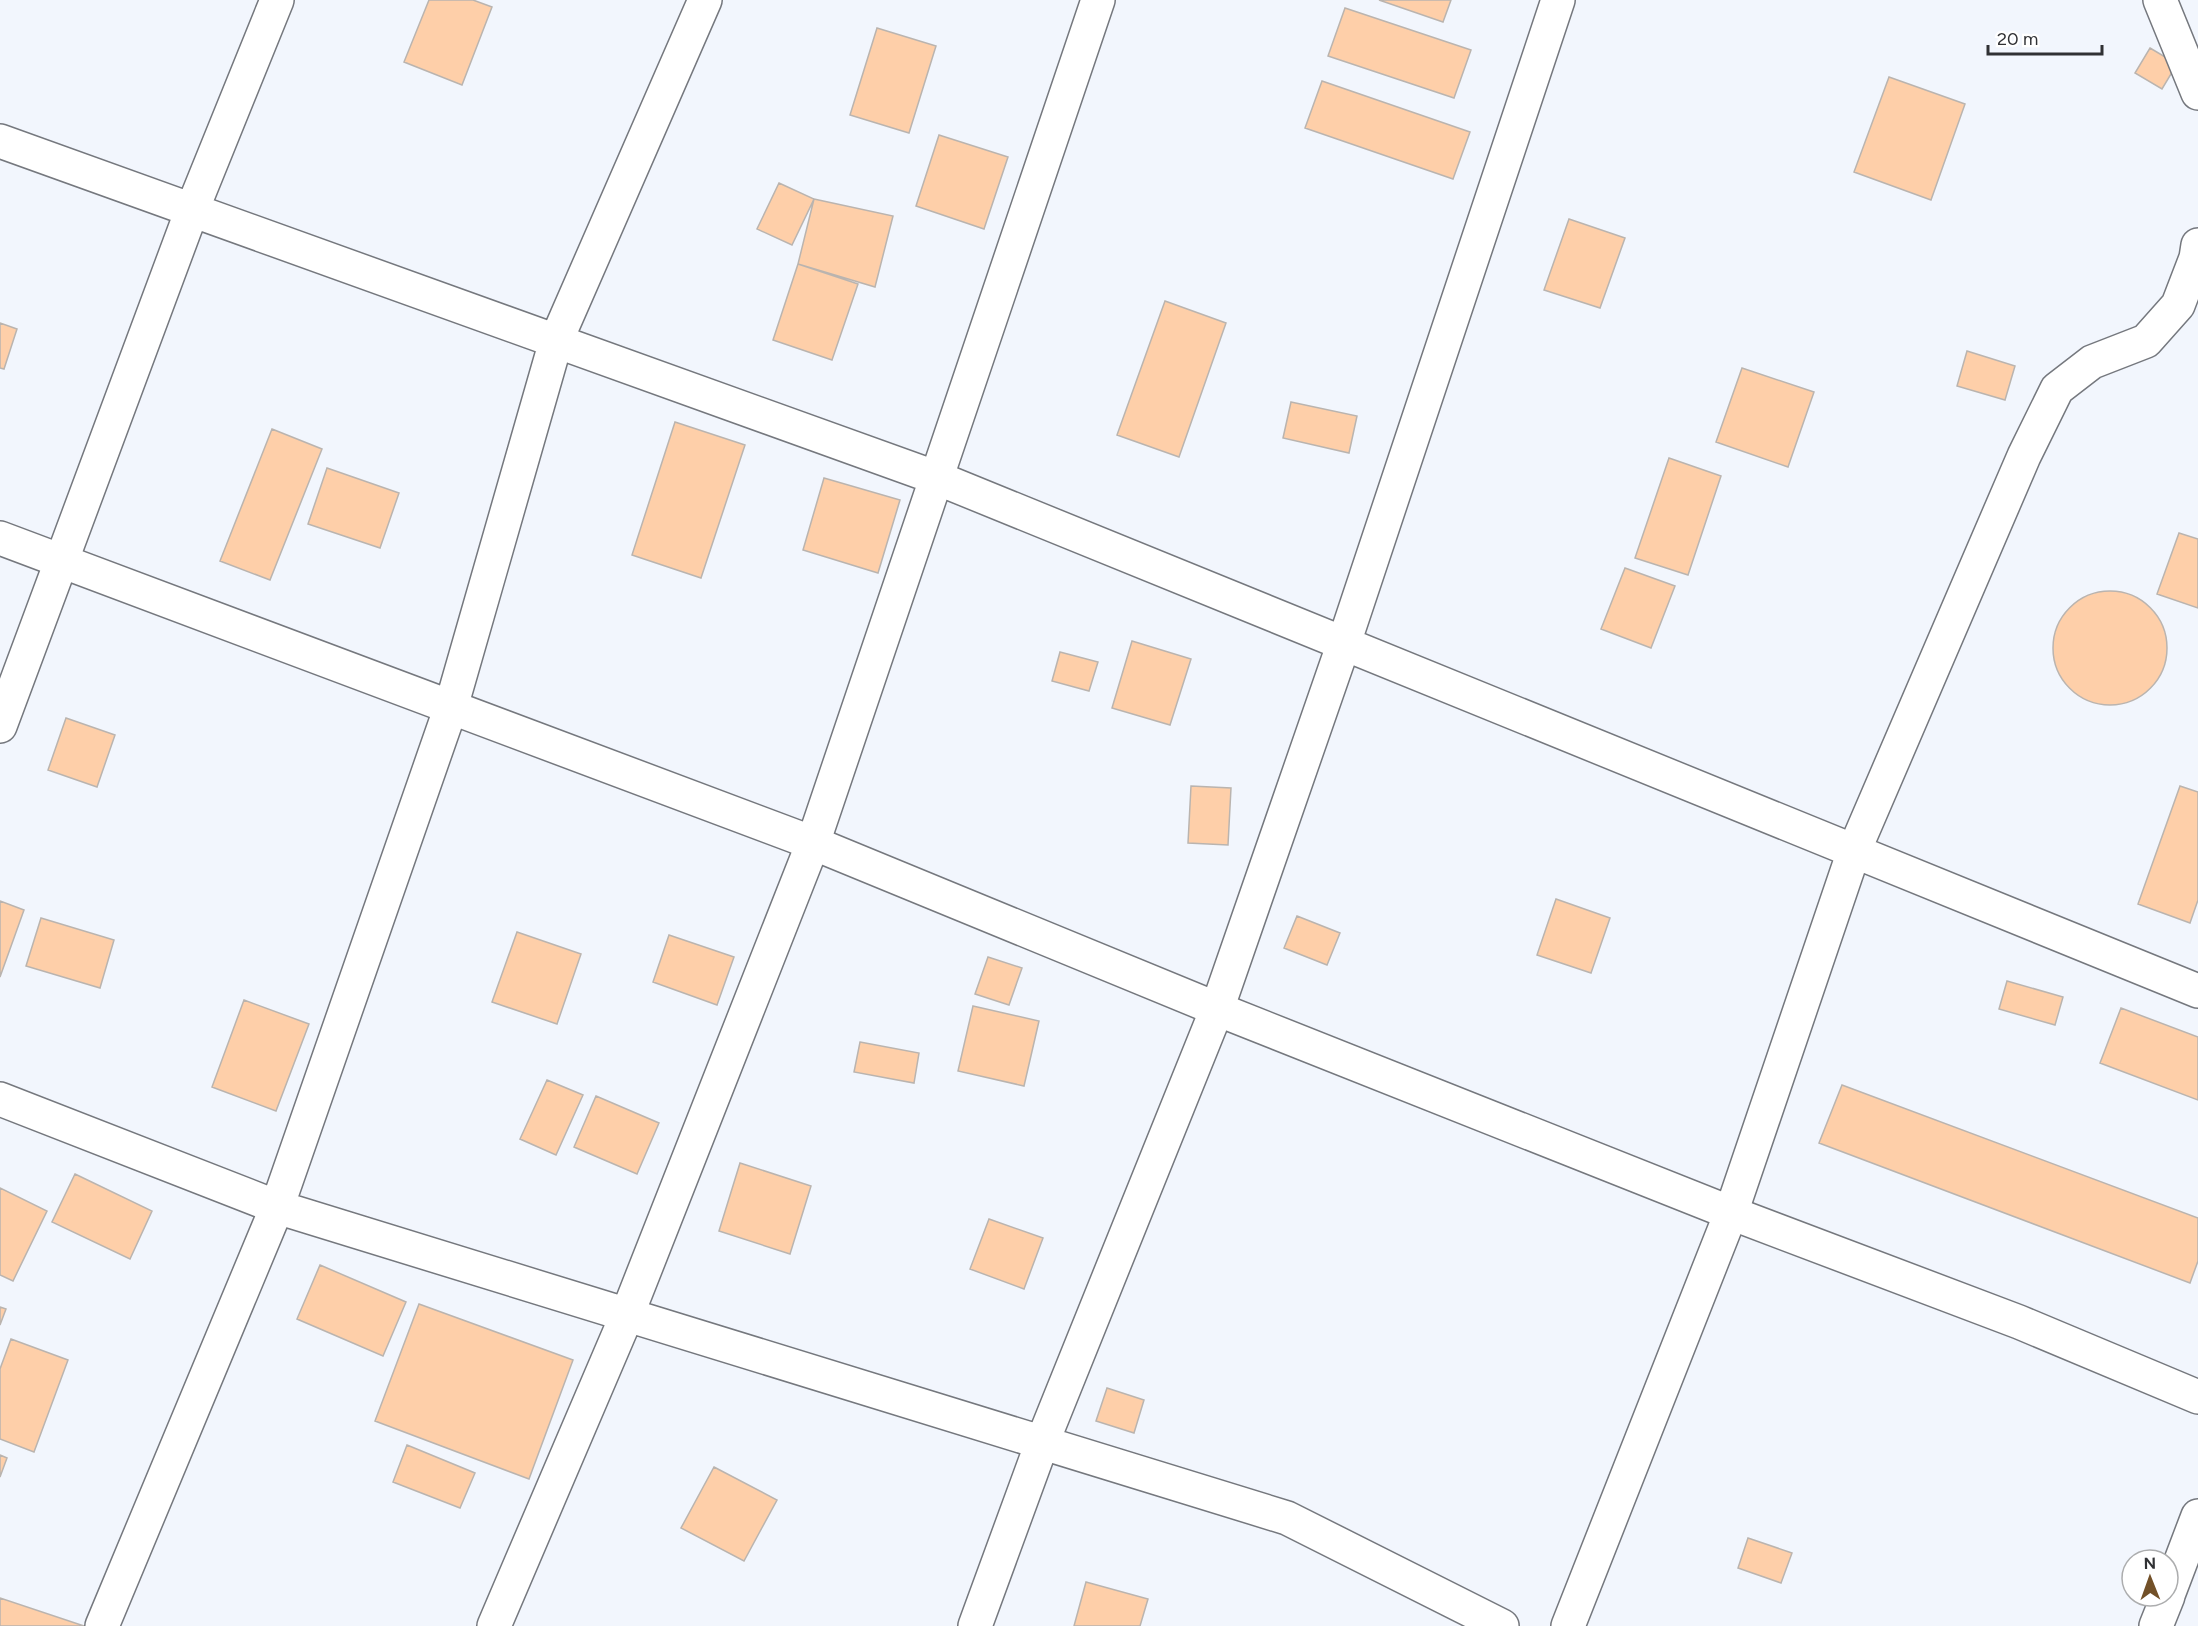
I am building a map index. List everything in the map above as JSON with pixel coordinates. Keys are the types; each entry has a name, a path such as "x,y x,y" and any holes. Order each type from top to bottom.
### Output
{"main road":[{"path":"0,726 192,210 277,0"},
{"path":"102,1626 277,1207 451,707 556,341 705,0"},
{"path":"494,1626 627,1315 813,843 1098,0"},
{"path":"975,1626 1042,1443 1217,1009 1344,643 1558,0"},
{"path":"2160,0 2198,93"},
{"path":"0,141 937,478 2198,991"},
{"path":"1568,1626 1731,1212 1854,851 2024,456 2057,389 2092,362 2146,341 2178,305 2196,258 2198,244"},
{"path":"0,538 813,843 1217,1009 1731,1212 2019,1322 2198,1396"},
{"path":"0,1099 277,1207 1287,1518 1502,1626"},
{"path":"2180,1564 2198,1516"},
{"path":"2156,1626 2163,1608"}],"building":[{"path":"429,0 473,0 492,7 462,85 404,62"},
{"path":"1379,0 1451,0 1443,22"},
{"path":"1345,8 1471,50 1454,98 1328,56"},
{"path":"877,28 936,46 909,133 850,115"},
{"path":"2150,48 2177,64 2162,89 2135,73"},
{"path":"1889,77 1965,104 1931,200 1854,172"},
{"path":"1322,81 1470,132 1453,179 1305,128"},
{"path":"939,135 1008,157 984,229 916,206"},
{"path":"779,183 814,199 792,245 757,229"},
{"path":"814,199 893,216 875,287 798,264"},
{"path":"1569,219 1625,238 1600,308 1544,290"},
{"path":"798,264 858,284 832,360 773,340"},
{"path":"1165,301 1226,323 1179,457 1117,435"},
{"path":"0,323 17,329 4,369 0,368"},
{"path":"1967,351 2015,366 2005,400 1957,386"},
{"path":"1742,368 1814,392 1788,467 1716,442"},
{"path":"1291,402 1357,416 1349,453 1283,438"},
{"path":"675,422 745,445 701,578 632,555"},
{"path":"272,429 322,449 270,580 220,561"},
{"path":"1669,458 1721,476 1688,575 1635,558"},
{"path":"327,468 399,493 380,548 308,524"},
{"path":"824,478 900,500 878,573 803,550"},
{"path":"2179,533 2198,539 2198,608 2157,594"},
{"path":"1625,568 1675,586 1651,648 1601,629"},
{"path":"2110,591 2132,595 2142,600 2158,616 2163,626 2167,648 2163,670 2158,680 2142,696 2132,701 2110,705 2088,701 2078,696 2062,680 2057,670 2053,648 2057,626 2062,616 2078,600 2088,595"},
{"path":"1132,641 1191,659 1170,725 1112,708"},
{"path":"1060,652 1098,662 1089,691 1052,681"},
{"path":"66,718 115,735 97,787 48,770"},
{"path":"1191,786 1231,788 1228,845 1188,843"},
{"path":"2180,786 2198,792 2198,900 2190,923 2138,904"},
{"path":"1556,899 1610,918 1591,973 1537,955"},
{"path":"0,901 24,910 0,977"},
{"path":"1297,916 1340,933 1327,965 1284,948"},
{"path":"41,918 114,940 100,988 26,966"},
{"path":"517,932 581,954 557,1024 492,1002"},
{"path":"669,935 734,957 717,1005 653,982"},
{"path":"988,957 1022,968 1009,1005 975,994"},
{"path":"2007,981 2063,997 2055,1025 1999,1009"},
{"path":"244,1000 309,1024 276,1111 212,1087"},
{"path":"973,1006 1039,1021 1024,1086 958,1071"},
{"path":"2121,1008 2198,1037 2198,1100 2100,1063"},
{"path":"860,1042 919,1053 914,1083 854,1072"},
{"path":"547,1080 583,1095 556,1155 520,1139"},
{"path":"1842,1085 2198,1218 2198,1261 2190,1283 1819,1143"},
{"path":"596,1096 659,1123 637,1174 574,1147"},
{"path":"740,1163 811,1186 790,1254 719,1231"},
{"path":"75,1174 152,1211 130,1259 52,1222"},
{"path":"0,1188 47,1211 13,1281 0,1275"},
{"path":"989,1219 1043,1238 1024,1289 970,1269"},
{"path":"320,1265 406,1302 383,1356 297,1319"},
{"path":"419,1304 573,1360 529,1479 375,1421"},
{"path":"0,1307 6,1309 0,1325"},
{"path":"11,1339 68,1360 34,1452 0,1439 0,1369"},
{"path":"1107,1388 1144,1400 1134,1433 1096,1421"},
{"path":"407,1445 475,1473 460,1508 393,1482"},
{"path":"0,1455 7,1458 0,1477"},
{"path":"714,1467 777,1500 744,1561 681,1528"},
{"path":"1748,1538 1792,1553 1781,1583 1738,1568"},
{"path":"1086,1582 1148,1599 1140,1626 1074,1626"},
{"path":"0,1598 84,1626 0,1626"}]}
